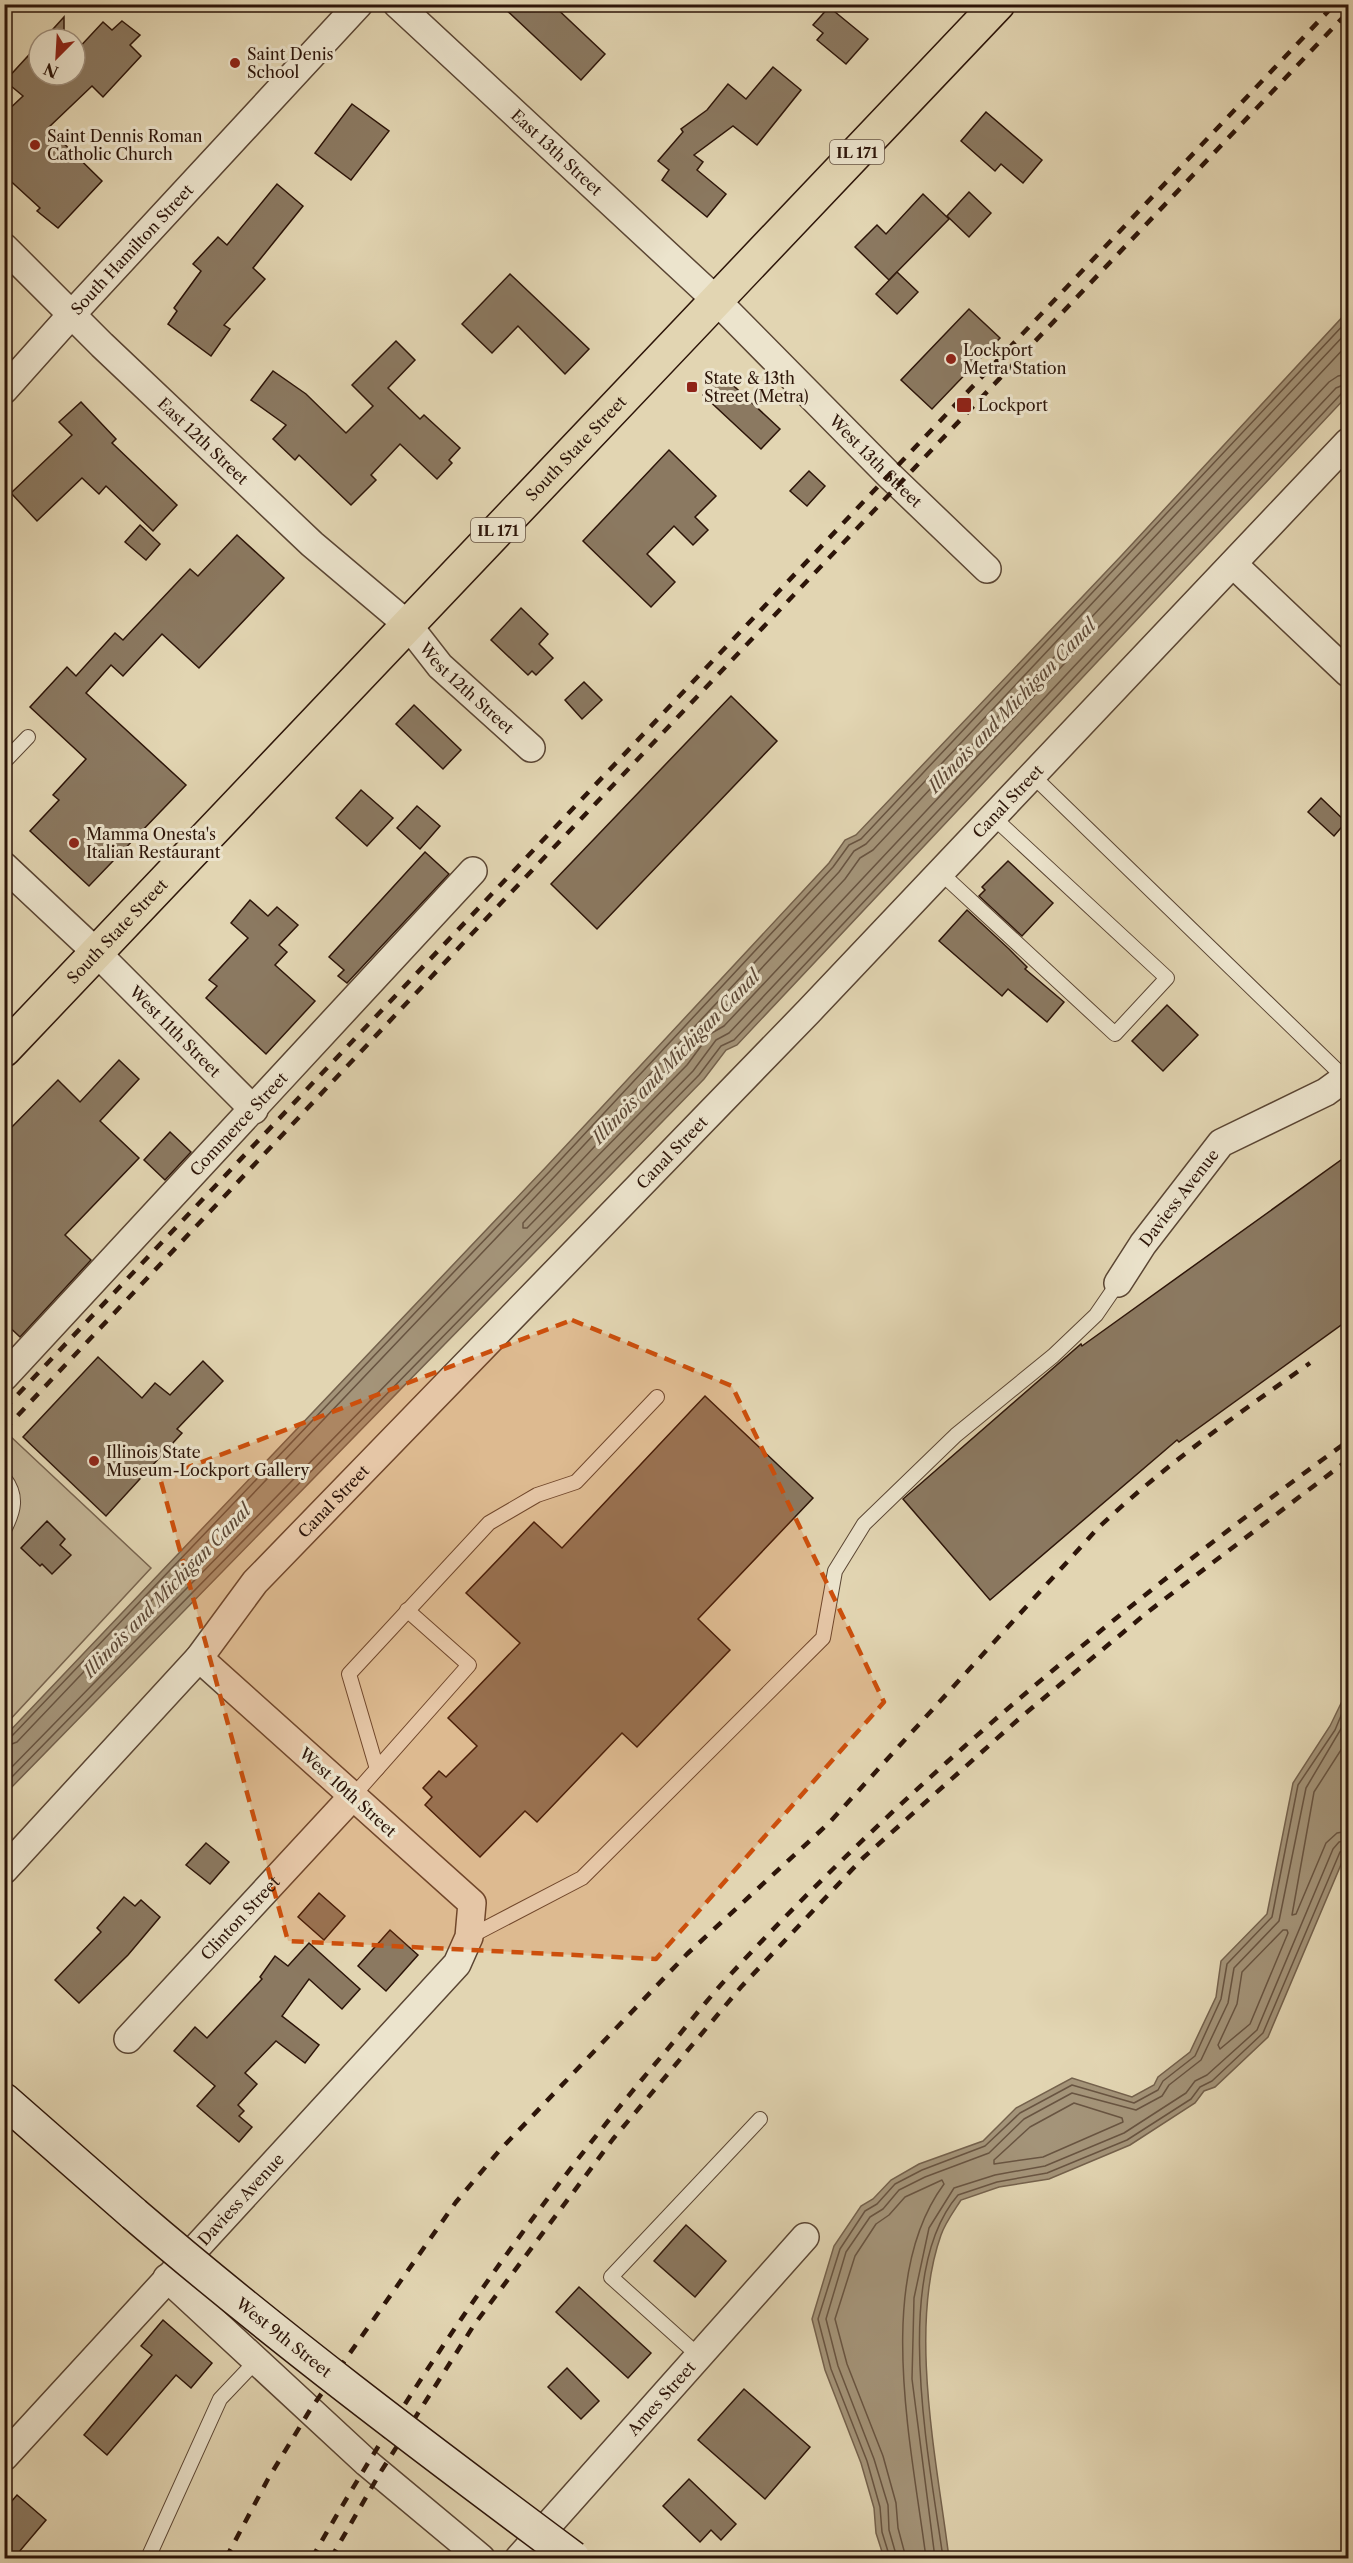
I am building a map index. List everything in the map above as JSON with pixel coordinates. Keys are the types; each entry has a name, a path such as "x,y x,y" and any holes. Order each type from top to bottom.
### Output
{"main road":[{"name":"South State Street","path":"4,1050 998,4"},
{"name":"West 9th Street","path":"4,2100 232,2298 345,2387 573,2559"}],"street":[{"name":"South Hamilton Street","path":"4,390 359,4"},
{"name":"East 13th Street","path":"397,4 716,300"},
{"name":"East 12th Street","path":"4,247 312,544 408,625"},
{"name":"West 13th Street","path":"716,300 889,475 987,569"},
{"name":"Canal Street","path":"4,1870 199,1658 255,1582 941,873 1348,442"},
{"path":"1233,564 1348,673"},
{"name":"West 12th Street","path":"408,625 440,666 531,748"},
{"name":"West 11th Street","path":"4,866 97,953 254,1110"},
{"name":"Commerce Street","path":"6,1373 254,1110 473,871"},
{"name":"Daviess Avenue","path":"1118,1283 1143,1244 1221,1143 1348,1079"},
{"name":"West 10th Street","path":"199,1658 472,1903 469,1937"},
{"name":"Clinton Street","path":"128,2039 353,1796"},
{"name":"Daviess Avenue","path":"4,2457 457,1964 469,1937"},
{"name":"Ames Street","path":"519,2559 805,2238"},
{"name":"West 9th Street","path":"167,2278 367,2463 482,2559"}],"lane":[{"path":"4,762 27,736"},
{"path":"1033,776 1348,1079"},
{"path":"941,873 1115,1034 1167,978 993,817"},
{"path":"469,1937 582,1878 823,1638 835,1571 864,1524 956,1435 1053,1356 1096,1315 1118,1283"},
{"path":"377,1769 349,1674 489,1523 537,1495 576,1482 657,1397"},
{"path":"4,1478 14,1498 13,1513 4,1530"},
{"path":"353,1796 469,1665 407,1610"},
{"path":"699,2356 611,2277 760,2119"},
{"path":"148,2559 220,2399 256,2360"}],"highlighted area":[{"path":"572,1320 732,1386 884,1702 656,1959 288,1941 160,1478"}],"shaded area":[{"path":"9,1435 151,1568 5,1725 4,1440"}],"water":[{"name":"Illinois and Michigan Canal","path":"1348,311 1348,395 737,1045 726,1050 704,1079 5,1794 5,1736 547,1166 829,863 845,840 856,835 1122,555"},
{"path":"1348,1689 1348,1848 1268,2037 1215,2087 1204,2091 1195,2103 1130,2145 1049,2179 999,2187 961,2200 945,2226 931,2272 926,2353 932,2438 949,2558 884,2558 876,2533 874,2508 861,2463 825,2370 812,2319 834,2246 861,2206 873,2199 891,2180 919,2164 983,2141 1016,2108 1072,2078 1132,2097 1154,2085 1158,2077 1190,2052 1216,1997 1221,1961 1267,1914 1293,1783 1330,1726"}],"building":[{"path":"500,4 552,4 605,54 581,80"},
{"path":"829,7 868,39 846,64 817,40 823,33 813,25"},
{"path":"64,17 64,27 55,27"},
{"path":"122,21 140,35 130,45 141,56 103,97 92,86 48,128 102,181 58,228 37,211 40,208 4,175 4,114 23,96 5,81 27,57 27,87 87,87 87,39 103,22 112,30"},
{"path":"773,67 801,90 757,145 733,126 694,155 703,162 697,170 726,194 707,217 662,180 669,170 658,161 683,132 681,129 707,110 728,84 746,99"},
{"path":"352,104 389,131 351,180 315,153"},
{"path":"986,112 1042,160 1023,183 1001,164 995,171 961,141"},
{"path":"277,184 303,206 253,268 265,279 224,325 230,329 211,356 168,324 177,311 174,308 201,271 193,264 218,237 227,245"},
{"path":"969,192 991,213 969,237 947,216"},
{"path":"923,194 949,219 889,280 855,247 877,225 886,234"},
{"path":"897,272 918,292 897,314 876,294"},
{"path":"510,274 589,349 565,374 518,326 492,353 462,324"},
{"name":"Lockport Metra Station","path":"969,309 1000,338 932,409 901,380"},
{"path":"396,341 415,360 388,388 420,419 424,415 460,448 449,460 452,463 437,479 400,444 371,475 376,480 351,505 299,455 295,460 273,439 286,425 251,400 273,371 306,394 346,433 373,406 352,385"},
{"path":"722,375 780,429 761,449 703,395"},
{"path":"81,402 116,439 112,443 177,505 153,531 106,486 99,494 82,478 37,521 11,493 72,435 59,422"},
{"path":"669,450 716,496 695,517 708,530 693,545 674,526 647,554 675,582 651,607 583,541"},
{"path":"809,471 825,486 807,506 790,491"},
{"path":"140,525 160,544 146,560 125,542"},
{"path":"237,535 284,578 199,668 162,634 123,676 111,665 86,693 186,785 89,886 30,831 59,800 53,795 86,759 30,707 67,667 76,676 115,633 123,640 190,569 198,576"},
{"path":"521,608 548,634 539,644 553,658 536,675 532,671 528,675 491,640"},
{"path":"584,682 602,700 582,719 565,700"},
{"path":"731,696 777,741 597,929 551,884"},
{"path":"414,705 461,750 443,769 396,724"},
{"path":"361,790 393,818 367,846 336,818"},
{"path":"1321,798 1346,822 1334,836 1308,812"},
{"path":"417,806 440,826 420,849 397,828"},
{"path":"425,852 449,874 347,983 338,976 344,970 329,957"},
{"path":"1008,861 1053,903 1022,936 979,896 985,890 982,887"},
{"path":"250,900 268,916 277,907 298,925 279,945 287,952 275,965 315,1001 266,1054 206,998 217,986 209,980 248,938 231,923"},
{"path":"967,910 1027,967 1025,969 1064,1002 1047,1022 1008,989 1002,996 939,941"},
{"path":"1167,1005 1198,1035 1163,1071 1132,1041"},
{"path":"119,1060 139,1079 100,1121 139,1158 65,1235 91,1260 20,1337 4,1322 4,1135 58,1080 80,1102"},
{"path":"170,1132 191,1152 165,1180 144,1160"},
{"path":"1348,1155 1348,1320 1179,1442 1177,1440 990,1600 903,1499 1081,1344 1082,1346"},
{"path":"98,1357 142,1398 155,1383 170,1395 203,1361 223,1381 177,1429 182,1433 106,1516 23,1437"},
{"path":"705,1396 813,1498 698,1619 730,1650 637,1747 622,1733 537,1822 525,1811 480,1857 425,1805 432,1797 423,1788 439,1771 446,1777 477,1746 448,1718 520,1643 466,1593 534,1522 562,1548"},
{"path":"47,1521 65,1539 60,1545 71,1555 52,1574 21,1548"},
{"path":"206,1843 229,1862 210,1884 186,1865"},
{"path":"319,1893 345,1916 324,1940 298,1917"},
{"path":"124,1897 135,1906 141,1900 160,1917 128,1955 79,2003 55,1980 101,1932 97,1928"},
{"path":"390,1930 418,1955 386,1991 358,1966"},
{"path":"309,1943 360,1989 342,2009 309,1979 282,2016 319,2045 305,2063 276,2041 245,2073 257,2084 238,2105 244,2111 239,2116 252,2127 239,2142 197,2106 215,2086 174,2051 195,2027 207,2038 262,1979 260,1977 275,1956 288,1966"},
{"path":"686,2225 726,2261 695,2297 654,2261"},
{"path":"579,2287 651,2353 628,2378 556,2312"},
{"path":"163,2320 212,2363 191,2388 176,2375 107,2455 84,2435 152,2355 141,2346"},
{"path":"567,2368 599,2401 581,2419 548,2387"},
{"path":"744,2389 810,2447 765,2499 698,2440"},
{"path":"689,2479 736,2524 721,2540 711,2530 700,2542 663,2506"},
{"path":"17,2495 46,2520 13,2559 4,2559 4,2510"}],"railway":[{"path":"4,1409 1335,4"},
{"path":"4,1430 501,903 1348,12"},
{"path":"226,2558 268,2479 310,2410 456,2202 499,2151 687,1954 829,1823 1099,1527 1175,1462 1310,1363"},
{"path":"312,2558 389,2429 515,2242 607,2122 729,1976 873,1830 1025,1694 1184,1564 1348,1441"},
{"path":"331,2558 380,2473 474,2325 613,2139 741,1987 863,1858 1021,1717 1149,1611 1348,1460"}],"place":[{"name":"Saint Denis School","path":"235,63"},
{"name":"Saint Dennis Roman Catholic Church","path":"35,145"},
{"name":"Lockport Metra Station","path":"951,359"},
{"name":"State & 13th Street (Metra)","path":"692,387"},
{"name":"Lockport","path":"964,405"},
{"name":"Mamma Onesta's Italian Restaurant","path":"74,843"},
{"name":"Illinois State Museum-Lockport Gallery","path":"94,1461"}]}
